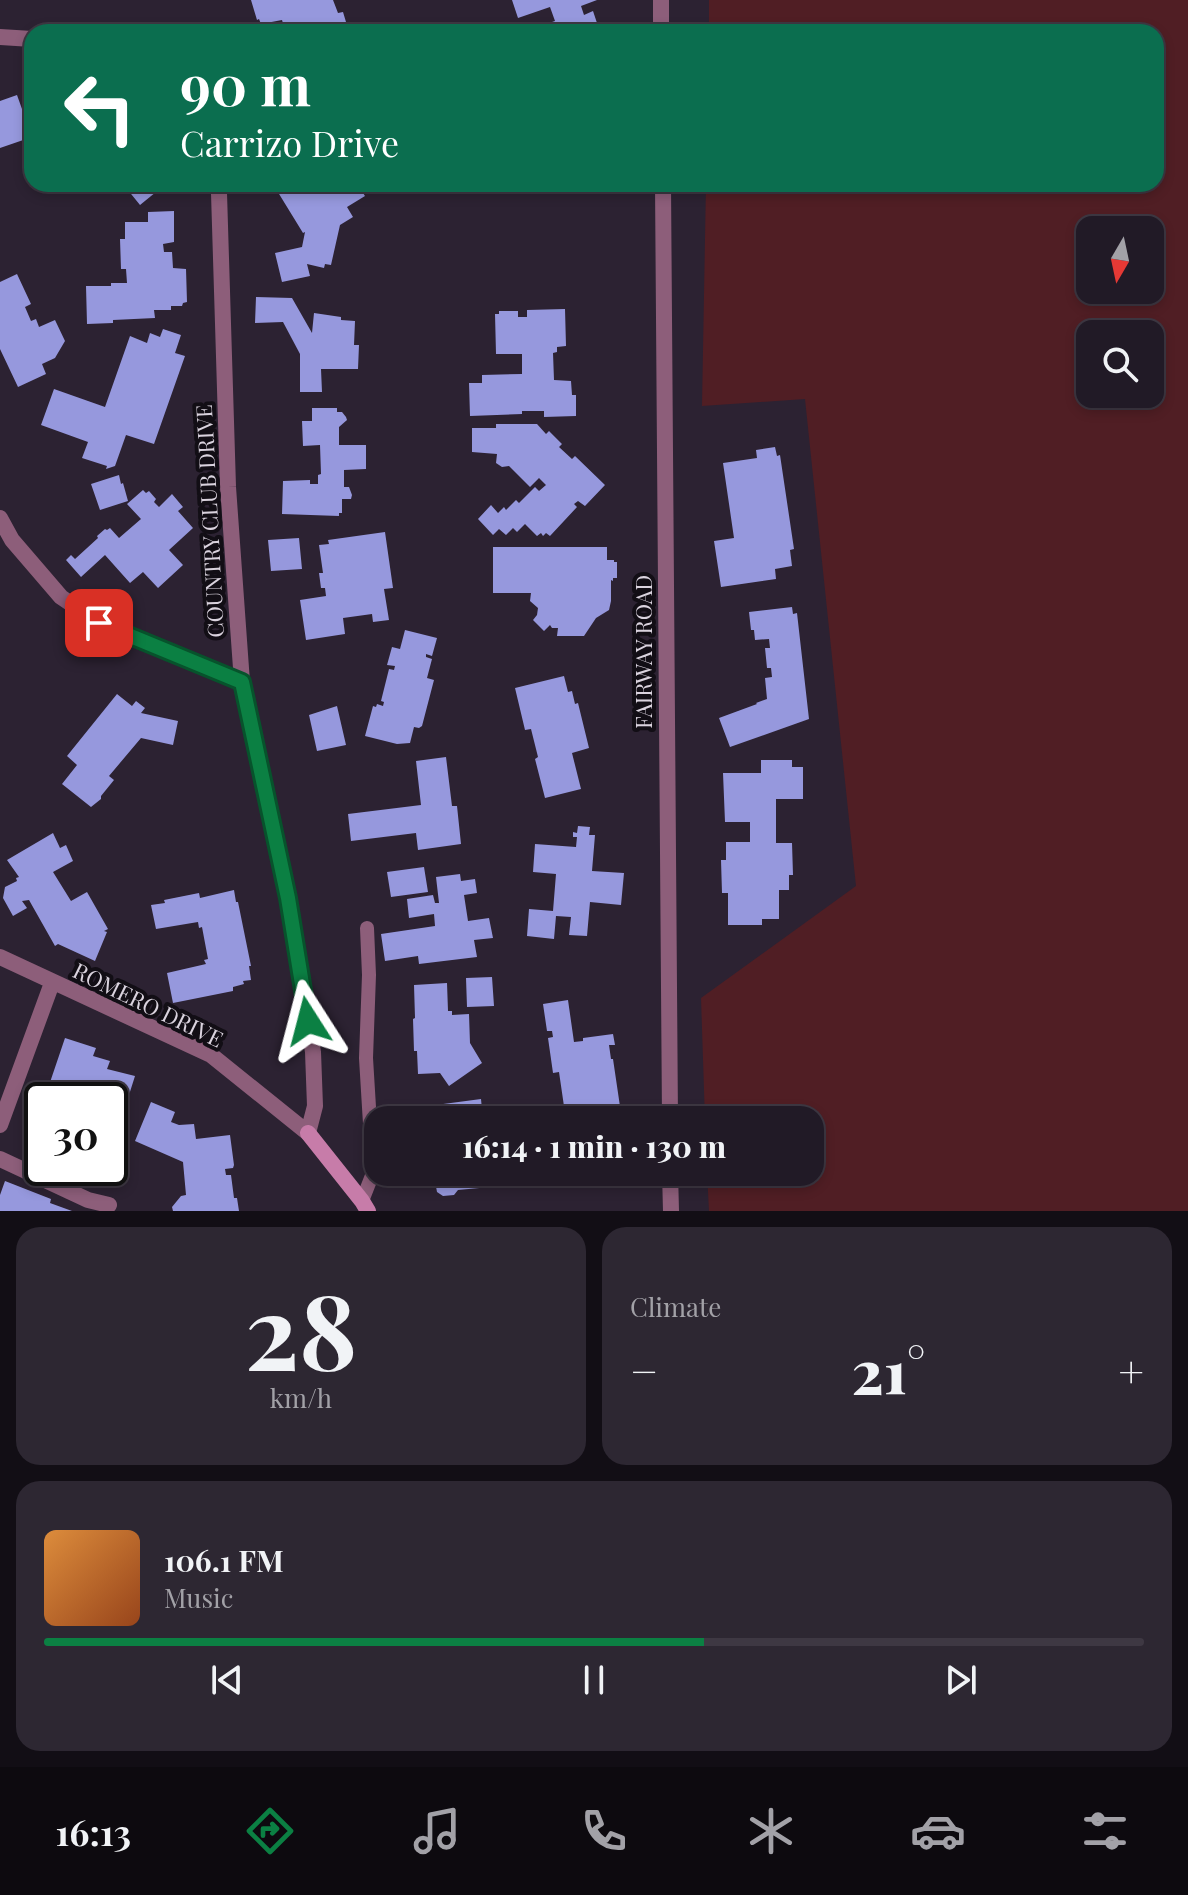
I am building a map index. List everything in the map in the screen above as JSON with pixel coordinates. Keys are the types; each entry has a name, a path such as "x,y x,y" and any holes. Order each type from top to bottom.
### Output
{"street":[{"path":"661,0 661,24"},
{"path":"0,37 24,38"},
{"name":"COUNTRY CLUB DRIVE","path":"219,192 228,487 242,682 288,898 313,1052 315,1106 308,1133"},
{"name":"FAIRWAY ROAD","path":"663,192 670,1106"},
{"path":"0,518 12,540 61,597 99,623 242,682"},
{"name":"ROMERO DRIVE","path":"0,957 211,1055 308,1133"},
{"path":"0,1125 52,983"},
{"path":"308,1133 365,1206"},
{"path":"0,1159 88,1200 109,1205"},
{"path":"670,1186 671,1211"}],"lane":[{"path":"365,1206 373,1173 366,1058 367,928"}],"shaded area":[{"path":"709,0 1188,0 1188,1211 709,1211 708,1186 824,1186 824,1106 705,1106 701,998 856,886 805,399 702,406 706,192 1164,192 1164,24 709,24"}],"building":[{"path":"251,0 333,0 338,13 343,12 347,24 283,24 282,20 261,24"},
{"path":"512,0 597,0 581,6 584,15 593,11 597,24 549,24 555,21 550,7 518,18"},
{"path":"17,95 24,115 24,140 0,148 0,101"},
{"path":"129,192 156,192 140,205"},
{"path":"278,192 362,192 365,196 347,207 353,217 340,225 331,265 325,264 324,268 307,264 310,276 282,282 275,253 302,247 303,233"},
{"path":"174,211 174,242 163,244 164,252 172,252 173,268 186,269 187,302 182,306 171,306 171,310 154,310 155,318 87,324 86,286 127,283 126,269 121,269 120,239 125,239 125,222 148,222 148,212"},
{"path":"17,274 31,304 25,307 31,321 36,319 39,327 55,320 65,341 55,358 42,364 46,374 18,387 0,349 0,282"},
{"path":"256,297 292,298 312,333 314,313 355,321 354,345 359,345 358,369 321,369 322,392 300,392 300,354 283,322 255,323"},
{"path":"565,309 566,346 557,347 557,352 553,353 554,380 571,381 572,395 576,395 576,416 544,417 544,411 522,411 522,414 470,416 469,383 482,383 482,375 522,374 522,354 496,354 495,314 499,311 518,311 518,317 527,317 527,310"},
{"path":"163,329 181,335 175,353 185,356 154,444 126,435 115,466 106,469 107,466 82,458 88,442 41,425 54,389 105,407 130,336 147,343 150,333 160,337"},
{"path":"312,408 337,408 337,412 342,412 346,417 347,420 339,427 339,445 366,445 366,469 344,470 344,487 349,487 352,495 351,499 342,499 342,513 339,516 282,514 283,481 310,480 310,484 318,484 318,475 321,474 320,445 303,446 302,421 312,421"},
{"path":"496,424 537,424 546,434 549,431 562,444 559,447 572,459 575,456 605,485 585,506 578,501 574,504 577,507 550,536 541,533 537,536 525,524 517,532 513,528 506,535 499,529 493,535 478,519 491,505 498,513 516,500 519,503 535,487 539,491 546,485 539,478 530,487 509,466 502,467 496,463 497,454 472,452 472,428 496,428"},
{"path":"775,447 777,456 780,455 794,549 790,550 792,566 775,569 776,579 721,587 714,541 734,538 723,463 757,458 756,450"},
{"path":"119,475 128,501 100,510 91,484"},
{"path":"143,490 146,493 149,491 159,507 172,494 183,507 178,511 193,528 169,550 183,565 158,588 143,572 130,583 105,555 81,577 66,560 71,555 75,559 105,529 110,528 119,538 141,519 127,504"},
{"path":"385,532 393,588 384,589 389,620 373,622 372,614 343,618 345,634 306,640 300,600 326,596 325,588 321,588 319,573 323,573 319,545 329,544 328,540"},
{"path":"299,538 302,569 271,571 268,540"},
{"path":"493,547 607,547 607,560 617,562 617,578 611,580 609,610 596,618 584,636 557,636 558,628 550,625 544,631 533,620 538,608 530,601 531,593 493,593"},
{"path":"792,607 793,614 797,613 809,719 730,747 719,718 767,699 765,678 772,677 771,668 767,668 765,648 770,648 769,639 755,640 749,612"},
{"path":"405,630 437,638 432,656 426,654 432,659 427,678 434,680 422,726 414,727 410,743 397,744 365,736 373,706 383,706 384,702 381,701 389,669 394,670 395,666 387,665 392,647 400,649"},
{"path":"564,676 568,692 572,691 575,704 578,703 589,748 572,753 581,789 545,798 531,729 525,730 515,688"},
{"path":"117,694 132,706 136,701 145,708 141,713 178,721 173,745 141,738 109,776 114,780 101,799 91,807 62,784 77,765 67,756"},
{"path":"337,706 346,745 317,751 309,715"},
{"path":"446,757 452,806 457,806 461,844 418,850 416,833 351,841 348,814 421,805 416,761"},
{"path":"761,760 792,760 792,767 803,767 803,799 776,799 776,843 792,843 793,875 789,875 789,890 779,890 779,919 762,919 762,925 728,925 728,893 722,893 721,860 726,860 726,842 750,842 750,822 725,822 723,773 761,773"},
{"path":"578,826 590,827 589,835 595,835 592,871 624,873 621,905 590,902 587,936 569,935 571,917 556,916 554,939 527,936 529,909 553,911 556,874 533,872 535,844 576,847 577,837 573,837 573,832 577,833"},
{"path":"53,833 60,848 66,845 73,861 53,872 71,901 87,892 108,929 104,931 107,932 95,961 58,944 55,946 29,900 22,901 27,908 13,916 3,898 5,887 19,877 7,860"},
{"path":"424,867 428,892 391,897 387,872"},
{"path":"460,874 461,881 475,879 477,893 464,895 468,921 489,918 493,938 474,940 477,957 419,964 418,956 385,961 381,934 435,926 434,914 409,918 407,899 433,895 435,903 439,903 436,877"},
{"path":"234,890 251,966 251,980 233,987 233,991 173,1003 167,973 206,964 204,960 208,959 202,927 199,928 198,922 156,929 151,905 199,893 200,898"},
{"path":"492,977 494,1006 467,1007 466,978"},
{"path":"447,983 448,1011 452,1011 452,1015 469,1014 470,1043 482,1063 449,1086 440,1073 418,1074 413,1019 414,985"},
{"path":"568,1000 574,1042 613,1034 615,1045 609,1045 620,1106 564,1106 559,1072 553,1073 548,1038 553,1037 552,1031 547,1031 543,1004"},
{"path":"65,1038 96,1048 93,1056 110,1061 107,1069 135,1076 128,1098 128,1082 50,1082"},
{"path":"481,1099 482,1106 428,1106"},
{"path":"151,1102 175,1112 171,1122 194,1124 196,1139 230,1135 234,1165 225,1169 226,1175 231,1175 239,1211 173,1211 172,1207 181,1196 186,1195 183,1162 135,1141"},
{"path":"5,1181 72,1211 0,1211 0,1195"},
{"path":"436,1186 490,1187 458,1190 454,1195 443,1196 437,1192"}],"route":[{"path":"99,623 242,682 288,898 308,1021"}]}
